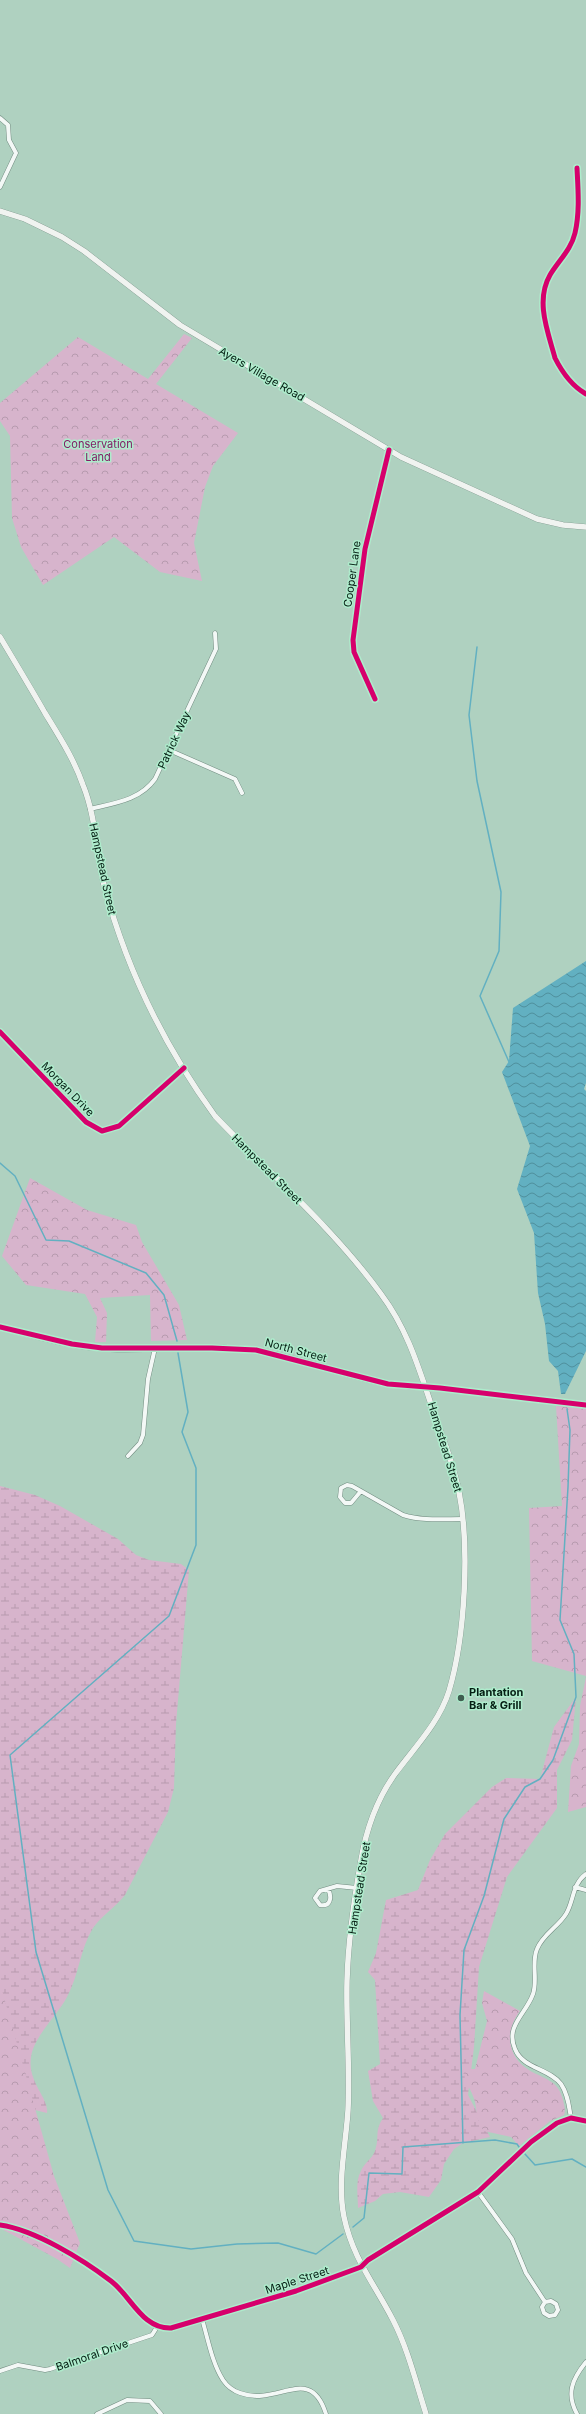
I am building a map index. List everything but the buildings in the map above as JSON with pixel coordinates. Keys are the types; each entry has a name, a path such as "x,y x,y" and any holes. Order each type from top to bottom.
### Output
{"main road":[{"name":"Ayers Village Road","path":"0,211 36,224 74,244 180,325 389,450 508,508 537,519 563,525 586,527"},
{"name":"Hampstead Street","path":"0,637 71,757 84,786 90,809 104,885 122,945 132,970 184,1068 199,1095 215,1116 342,1245 380,1291 404,1330 415,1353 456,1480 463,1519 465,1557 463,1597 450,1686 446,1701 436,1718 392,1778 373,1817 362,1858 347,1980 348,2107 342,2192 344,2216 361,2267 397,2328 426,2414"},
{"name":"North Street","path":"0,1327 88,1347 115,1349 155,1348 256,1350 367,1380 408,1387 426,1388"},
{"path":"571,2118 586,2121"},
{"name":"Maple Street","path":"157,2327 171,2328 202,2320 329,2280 361,2267 374,2256 478,2192 531,2142 557,2124 571,2118"},
{"path":"0,2225 37,2236 107,2278 119,2288 144,2317 157,2327"}],"street":[{"path":"0,118 8,125 9,140 16,153 0,187"},
{"path":"578,168 577,221 575,233 566,254 550,275 544,289 542,308 554,358 558,366 574,385 586,394"},
{"name":"Cooper Lane","path":"375,699 354,652 353,640 362,564 389,450"},
{"name":"Patrick Way","path":"90,809 128,800 149,788 169,750 216,649 215,633"},
{"path":"169,750 235,779 242,794"},
{"name":"Morgan Drive","path":"0,1032 86,1122 102,1131 119,1126 184,1068"},
{"path":"128,1456 140,1443 143,1435 148,1379 155,1348"},
{"name":"North Street","path":"426,1388 586,1405"},
{"path":"361,1491 351,1503 344,1502 339,1495 341,1488 347,1485 361,1491 408,1517 424,1519 463,1519"},
{"path":"571,2118 568,2099 560,2083 521,2058 514,2048 513,2035 515,2023 530,2003 534,1993 537,1948 544,1937 564,1916 575,1887 586,1874"},
{"path":"328,1889 331,1897 329,1902 325,1905 320,1905 316,1901 317,1894 328,1889 337,1886 358,1888"},
{"path":"575,1887 586,1890"},
{"path":"478,2192 512,2239 526,2273 545,2302"},
{"path":"202,2320 220,2372 230,2388 248,2396 262,2398 299,2388 309,2389 319,2397 326,2414"},
{"name":"Balmoral Drive","path":"0,2371 18,2365 50,2369 152,2335 157,2327"},
{"path":"577,2414 571,2401 571,2389 575,2376 586,2362"},
{"path":"97,2414 132,2399 150,2401 161,2414"}],"green space":[{"name":"Conservation Land","path":"184,334 192,338 156,384 238,433 213,466 205,487 194,543 202,581 160,572 114,537 43,585 21,547 12,518 10,436 0,421 0,403 78,337 148,379"},
{"path":"30,1178 87,1210 136,1225 142,1242 179,1305 187,1340 151,1341 150,1295 100,1298 107,1313 106,1342 95,1342 97,1317 85,1294 26,1285 2,1256"},
{"path":"556,1406 586,1409 586,1676 532,1661 529,1508 562,1506"},
{"path":"0,1486 35,1495 60,1506 118,1539 136,1555 149,1560 181,1564 189,1570 176,1724 174,1788 168,1812 125,1895 100,1919 93,1928 85,1945 67,1997 36,2041 31,2057 32,2074 45,2101 47,2113 31,2109 0,2079"},
{"path":"586,1677 586,1807 568,1812 571,1766 579,1744 580,1706"},
{"path":"576,1697 572,1740 557,1770 557,1808 507,1877 479,1967 474,2047 468,2095 490,2137 463,2143 454,2149 444,2164 441,2180 429,2197 400,2192 383,2194 375,2201 358,2208 357,2184 359,2175 362,2168 375,2151 378,2131 383,2118 373,2101 368,2071 380,2064 375,1980 368,1972 376,1953 386,1900 418,1890 430,1860 445,1834 492,1787 506,1778 540,1779 554,1727"},
{"path":"0,1983 54,2176 80,2243 70,2268 57,2259 0,2228"},
{"path":"484,1991 520,2011 515,2018 510,2033 510,2041 515,2056 526,2068 553,2083 561,2093 563,2100 565,2111 564,2115 550,2121 519,2146 511,2137 484,2131 479,2121 474,2098 466,2082 464,2074 463,2069 475,2069 487,2021 482,2003"}],"water":[{"path":"586,961 586,1083 584,1089 586,1091 586,1351 565,1394 561,1394 558,1371 549,1361 545,1324 538,1293 534,1233 517,1189 530,1146 502,1072 509,1061 513,1008"}],"waterway":[{"path":"477,647 469,715 477,781 501,892 499,951 480,996 509,1062"},
{"path":"0,1163 15,1176 46,1240 69,1241 146,1273 164,1295 177,1341"},
{"path":"178,1353 188,1412 182,1432 196,1468 196,1545 169,1616 10,1755 36,1952 108,2190 134,2241 191,2249 237,2244 278,2243 316,2254 343,2234"},
{"path":"463,2143 460,2015 464,1950 484,1896 504,1819 525,1787 540,1779 553,1760 576,1697 574,1654 560,1620 570,1430 567,1409"},
{"path":"353,2227 364,2218 369,2173 402,2174 403,2147 495,2140 517,2144 519,2147"},
{"path":"525,2154 535,2165 572,2159 586,2167"}],"cycle path":[{"path":"577,168 577,225 571,245 550,275 543,295 543,306 546,327 555,358 568,378 576,387 586,394"},
{"path":"375,699 354,652 353,640 365,549 389,450"},
{"path":"0,1032 86,1122 102,1131 119,1126 184,1068"},
{"path":"0,1327 72,1344 102,1348 212,1348 256,1350 388,1384 440,1388 586,1405"},
{"path":"0,2225 14,2228 43,2239 72,2255 118,2287 145,2318 161,2327 171,2328 296,2291 361,2267 368,2260 478,2192 531,2142 557,2123 571,2118 586,2121"}],"place":[{"name":"Plantation Bar & Grill","path":"461,1698"}]}
